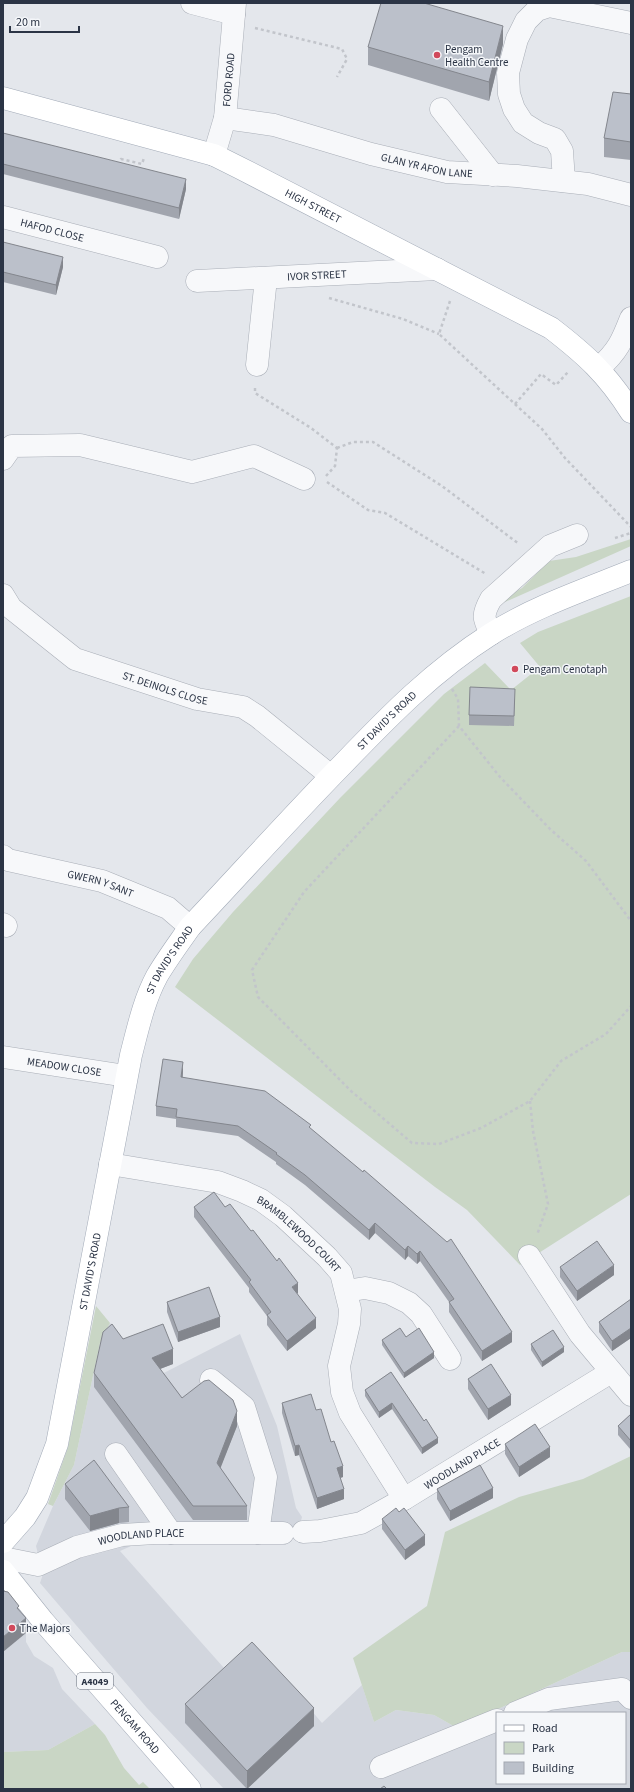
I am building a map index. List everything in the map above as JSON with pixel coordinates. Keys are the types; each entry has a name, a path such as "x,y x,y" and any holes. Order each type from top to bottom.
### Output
{"main road":[{"name":"HIGH STREET","path":"3,98 214,155 551,328 592,361 622,397 631,412"},
{"name":"ST DAVID'S ROAD","path":"3,1542 25,1517 37,1498 57,1444 126,1076 141,1014 156,977 190,927 331,776 402,703 439,671 490,634 533,611 631,571"},
{"name":"PENGAM ROAD","path":"3,1571 43,1621 190,1789"}],"street":[{"path":"192,3 234,13"},
{"path":"564,181 562,151 555,139 539,133 523,123 514,109 509,94 508,73 517,39 526,21 531,15 537,10 549,6 631,24"},
{"name":"FORD ROAD","path":"214,155 226,118 234,13"},
{"path":"441,109 493,175"},
{"name":"GLAN YR AFON LANE","path":"226,118 274,125 371,154 446,172 564,181 588,184 631,195"},
{"name":"HAFOD CLOSE","path":"3,217 157,257"},
{"name":"IVOR STREET","path":"197,281 437,269"},
{"path":"257,365 266,278"},
{"path":"592,361 611,358 622,343 631,318"},
{"path":"3,459 12,446 80,445 192,472 254,456 304,479"},
{"path":"490,634 484,618 485,610 491,599 550,546 577,535"},
{"name":"ST. DEINOLS CLOSE","path":"3,595 11,608 75,659 197,699 243,707 257,716 331,776"},
{"name":"GWERN Y SANT","path":"3,856 8,860 102,881 168,908 190,927"},
{"name":"MEADOW CLOSE","path":"3,1056 126,1076"},
{"name":"BRAMBLEWOOD COURT","path":"110,1164 218,1182 242,1191 261,1200 283,1216 327,1257 341,1273 350,1309 349,1324 339,1366 342,1392 350,1413 404,1499"},
{"path":"529,1256 580,1334 611,1372 621,1381 631,1395"},
{"path":"346,1291 365,1288 388,1293 409,1303 421,1314 450,1359"},
{"name":"WOODLAND PLACE","path":"3,1558 38,1565 77,1547 122,1535 171,1533 320,1532 361,1523 404,1499 611,1372"},
{"path":"211,1380 244,1407 266,1478 258,1533"},
{"path":"116,1454 171,1533"},
{"path":"518,1712 549,1700 622,1689 631,1698"},
{"path":"381,1767 496,1720"}],"path":[{"path":"234,13 342,49 347,59 337,77"},
{"path":"118,170 121,159 142,164 144,156"},
{"path":"315,275 325,297 403,319 439,334 542,429 565,458 631,527"},
{"path":"439,334 458,279"},
{"path":"515,404 541,374 556,385 592,361"},
{"path":"257,365 255,393 310,428 337,448"},
{"path":"337,448 353,442 373,442 442,486 524,548"},
{"path":"337,448 335,466 323,479 368,510 385,513 489,576"},
{"path":"615,538 631,534"},
{"path":"451,688 458,699 460,726 500,777 550,829 586,861 631,921"},
{"path":"460,726 304,892 252,970 258,997 351,1091 412,1143 439,1144 481,1128 530,1101 561,1061 606,1034 631,1006"},
{"path":"529,1256 548,1204 533,1131 530,1101"}],"shaded area":[{"path":"110,1323 156,1377 240,1334 277,1426 296,1508 302,1517 296,1539 138,1543 120,1551 224,1668 254,1643 322,1723 362,1685 374,1722 396,1710 434,1715 457,1728 622,1652 631,1652 631,1789 224,1789 147,1708 40,1583 43,1574 36,1546 53,1506 74,1465 100,1343"},
{"path":"3,1606 26,1633 26,1642 34,1656 53,1668 62,1689 95,1724 48,1750 3,1752"}],"green space":[{"path":"631,539 631,546 496,606 501,600 522,588 549,561 576,557"},
{"path":"631,596 631,1194 520,1265 467,1210 175,987 193,959 233,912 340,798 444,694 485,663 511,690 540,667 520,643 538,632"},
{"path":"96,1306 110,1323 100,1343 74,1465 53,1506 48,1504 68,1447"},
{"path":"631,1456 631,1652 622,1652 457,1728 434,1715 396,1710 374,1722 353,1658 427,1606 445,1532 519,1497 583,1479"},
{"path":"95,1724 105,1735 124,1768 139,1785 143,1782 150,1789 3,1789 3,1752 48,1750"}],"building":[{"name":"Pengam Health Centre","path":"381,3 424,3 503,26 489,82 368,47"},
{"path":"613,92 631,94 631,142 604,138"},
{"path":"3,133 186,179 179,208 3,164"},
{"path":"3,242 63,257 56,285 3,272"},
{"path":"470,687 515,689 514,716 469,715"},
{"path":"163,1059 183,1062 181,1077 265,1091 311,1125 309,1127 363,1172 364,1170 447,1242 451,1239 512,1332 482,1351 449,1302 454,1299 420,1251 417,1254 408,1246 405,1250 375,1223 369,1230 305,1175 276,1154 277,1153 238,1126 176,1117 177,1109 156,1106"},
{"path":"214,1192 225,1207 230,1204 251,1231 253,1230 277,1261 279,1258 298,1283 292,1287 316,1318 287,1341 267,1315 271,1312 249,1282 251,1280 194,1207"},
{"path":"597,1241 614,1265 577,1291 560,1267"},
{"path":"209,1287 220,1317 178,1332 167,1302"},
{"path":"631,1299 631,1328 612,1341 599,1322"},
{"path":"112,1324 123,1339 163,1324 173,1349 152,1358 182,1398 204,1381 209,1380 233,1400 237,1411 217,1463 247,1506 193,1506 94,1373 103,1332"},
{"path":"400,1328 406,1337 419,1328 434,1352 404,1373 382,1340"},
{"path":"553,1330 564,1347 542,1362 531,1344"},
{"path":"491,1364 511,1395 488,1409 468,1379"},
{"path":"391,1372 424,1421 426,1419 438,1438 422,1448 392,1403 379,1412 365,1390"},
{"path":"311,1394 316,1410 321,1409 331,1442 334,1441 343,1466 337,1468 344,1489 317,1498 299,1445 295,1446 282,1403"},
{"path":"631,1414 631,1441 618,1426"},
{"path":"535,1424 550,1447 519,1467 505,1444"},
{"path":"94,1460 129,1507 119,1508 90,1516 65,1484"},
{"path":"480,1465 493,1488 450,1511 437,1489"},
{"path":"396,1508 399,1512 404,1508 425,1535 405,1550 382,1519"},
{"path":"3,1591 8,1592 19,1606 17,1608 26,1618 3,1637"},
{"path":"252,1642 314,1708 247,1771 185,1704"},
{"path":"384,1786 387,1789 380,1789"}],"place":[{"name":"Pengam Health Centre","path":"437,55"},
{"name":"Pengam Cenotaph","path":"515,669"},
{"name":"The Majors","path":"12,1628"}]}
